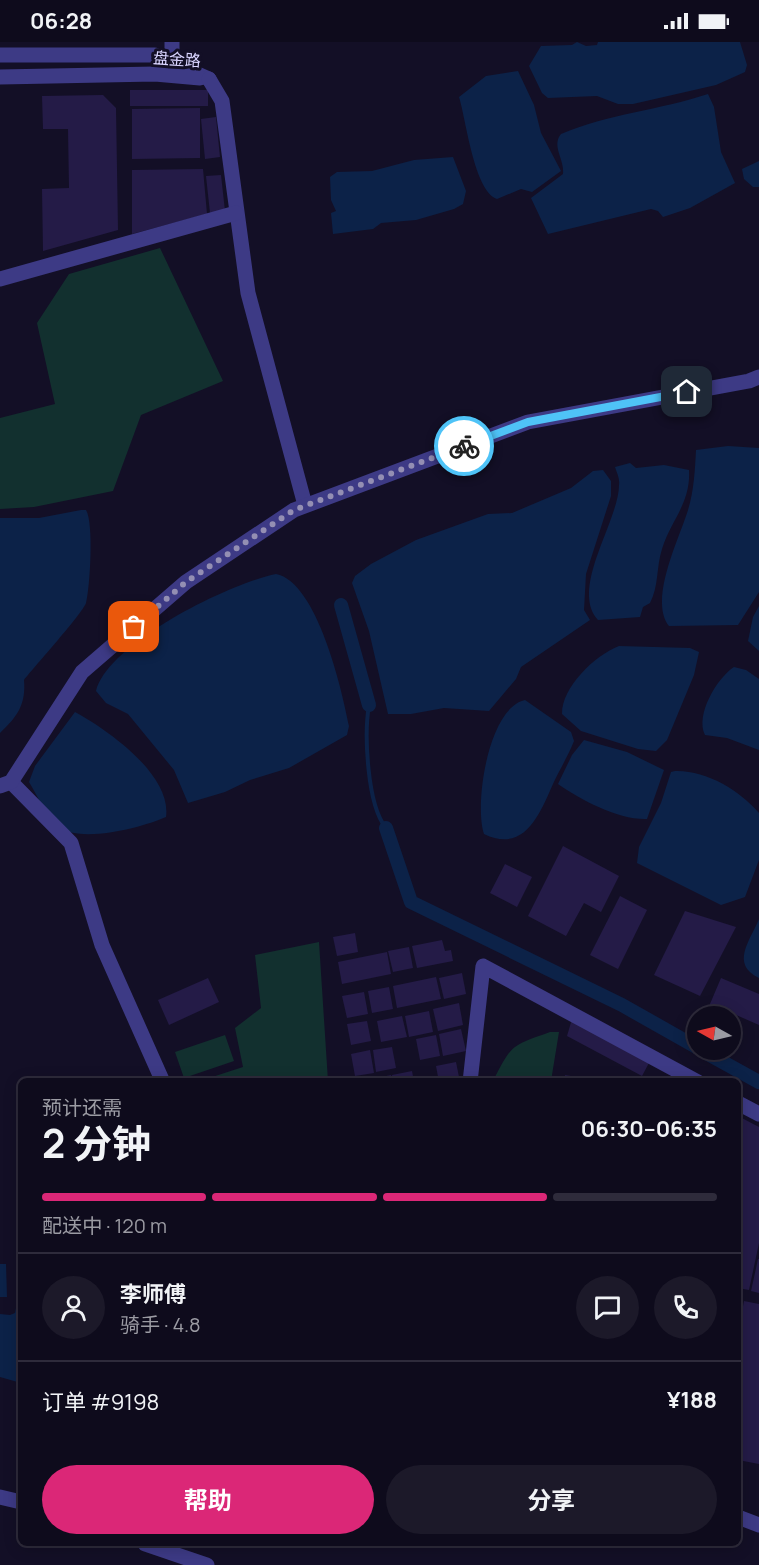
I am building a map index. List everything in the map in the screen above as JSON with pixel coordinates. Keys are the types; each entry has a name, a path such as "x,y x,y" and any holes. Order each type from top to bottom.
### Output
{"street":[{"path":"172,42 172,68"},
{"path":"155,48 155,74"},
{"name":"盘金路","path":"0,55 155,48 172,68 209,79 222,101 236,213"},
{"name":"盘金路","path":"0,77 155,74 172,68"},
{"path":"0,279 236,213 248,293 305,506"},
{"path":"161,1078 102,945 71,843 5,784 82,672 186,582 294,510 528,422 749,381 759,377"},
{"path":"470,1078 483,966 691,1078"},
{"path":"741,1105 759,1114"},
{"path":"0,1497 18,1501"},
{"path":"741,1518 759,1525"},
{"path":"151,1546 207,1565"}],"green space":[{"path":"160,248 223,381 141,415 113,491 34,507 0,509 0,418 55,404 37,323 69,274"},
{"path":"319,942 328,1078 209,1078 243,1067 235,1028 261,1008 255,955"},
{"path":"550,1032 559,1032 551,1078 495,1078 509,1053 527,1040"},
{"path":"225,1035 234,1061 184,1078 175,1052"}],"water":[{"path":"577,42 586,46 597,45 598,42 740,42 747,65 745,72 716,85 633,104 618,104 597,96 548,98 542,93 529,66 541,46 572,45"},
{"path":"518,71 534,105 541,133 561,171 532,192 521,189 497,199 482,183 472,153 459,97 486,76"},
{"path":"708,94 714,107 721,152 735,183 690,208 663,217 658,211 651,209 548,234 531,198 563,174 557,143 561,134 597,122"},
{"path":"453,157 466,191 463,204 454,209 416,220 381,223 373,229 333,234 331,213 336,211 331,200 330,177 337,172 372,171 414,160"},
{"path":"759,161 759,187 753,187 744,179 742,169"},
{"path":"728,446 759,448 759,592 738,625 669,626 663,615 664,585 690,503 696,450"},
{"path":"630,463 636,468 664,465 689,470 687,492 662,549 655,590 650,603 643,607 640,617 598,620 591,607 589,591 592,573 617,500 619,480 615,467"},
{"path":"603,470 611,481 611,496 586,574 584,610 590,620 521,667 516,679 489,711 444,708 411,714 388,714 369,631 352,583 355,576 371,564 416,540 488,514 512,513 571,488 593,471"},
{"path":"86,510 91,541 86,603 68,629 24,680 24,696 20,709 0,733 0,518 39,518"},
{"path":"276,574 291,581 304,596 315,616 334,664 349,726 347,735 289,768 188,803 174,770 128,714 106,703 96,691 105,673 146,635 202,602 230,589"},
{"path":"759,606 759,651 748,641 753,617"},
{"path":"619,646 690,648 699,652 694,675 667,740 656,751 638,749 581,731 562,714 563,704 573,683 590,665"},
{"path":"734,667 746,670 759,679 759,750 727,738 705,735 703,717 709,698 721,679"},
{"path":"525,700 571,732 574,741 536,818 520,835 510,839 498,839 484,834 481,820 483,781 487,759 493,738 502,720 512,707"},
{"path":"75,712 120,742 149,770 159,785 165,801 166,817 125,830 91,834 63,830 53,823 29,782 35,766"},
{"path":"584,740 627,752 664,770 647,819 612,813 558,784 572,755"},
{"path":"671,772 698,774 721,783 732,789 759,813 759,860 745,897 721,905 637,863 639,847 661,803"},
{"path":"759,919 759,978 750,972 744,959 747,944"},
{"path":"0,1264 6,1264 7,1297 0,1297"},
{"path":"18,1298 18,1382 0,1377 0,1314 15,1313"}],"building":[{"path":"130,90 208,90 208,106 130,106"},
{"path":"103,95 116,108 118,230 43,251 42,189 69,188 68,129 43,129 42,96"},
{"path":"200,108 200,158 132,159 132,109"},
{"path":"216,117 220,157 205,159 201,119"},
{"path":"203,169 207,214 132,234 132,170"},
{"path":"221,175 225,211 210,213 206,176"},
{"path":"563,846 619,876 601,912 584,903 566,936 528,916"},
{"path":"505,864 532,877 517,907 490,893"},
{"path":"620,896 647,910 618,969 590,955"},
{"path":"685,911 736,927 700,996 654,975"},
{"path":"355,933 358,952 337,956 333,937"},
{"path":"442,940 445,951 451,950 453,961 417,968 412,946"},
{"path":"409,947 413,968 393,972 388,951"},
{"path":"387,952 391,974 342,984 338,962"},
{"path":"462,973 466,994 444,999 439,978"},
{"path":"436,977 441,999 397,1008 393,986"},
{"path":"208,978 219,1002 169,1025 158,1000"},
{"path":"721,978 759,994 759,1025 741,1017 741,1006 709,1006"},
{"path":"389,987 393,1009 372,1013 368,991"},
{"path":"364,992 368,1014 347,1018 342,996"},
{"path":"459,1003 463,1025 438,1031 433,1009"},
{"path":"429,1011 433,1032 409,1037 405,1016"},
{"path":"402,1016 407,1037 381,1042 377,1021"},
{"path":"572,1019 650,1061 642,1076 567,1036"},
{"path":"367,1021 371,1041 351,1045 347,1024"},
{"path":"461,1029 466,1051 443,1056 439,1034"},
{"path":"436,1035 440,1056 420,1060 416,1039"},
{"path":"392,1047 396,1068 376,1072 373,1050"},
{"path":"370,1050 374,1073 355,1076 351,1054"},
{"path":"456,1062 459,1078 438,1078 436,1066"},
{"path":"412,1071 413,1078 392,1078 392,1075"},
{"path":"565,1075 583,1078 565,1078"},
{"path":"741,1118 759,1127 759,1243 749,1290 741,1289"},
{"path":"759,1259 759,1293 751,1291"},
{"path":"744,1301 759,1304 759,1464 741,1461 741,1316"}],"waterway":[{"path":"341,605 369,705"},
{"path":"369,705 368,769 375,803 386,828"},
{"path":"386,828 411,902 622,1005 687,1042"},
{"path":"719,1060 759,1082"}],"way so far":[{"path":"134,627 186,582 294,510 376,477 464,446"}],"route":[{"path":"464,446 528,422 687,392"}]}
